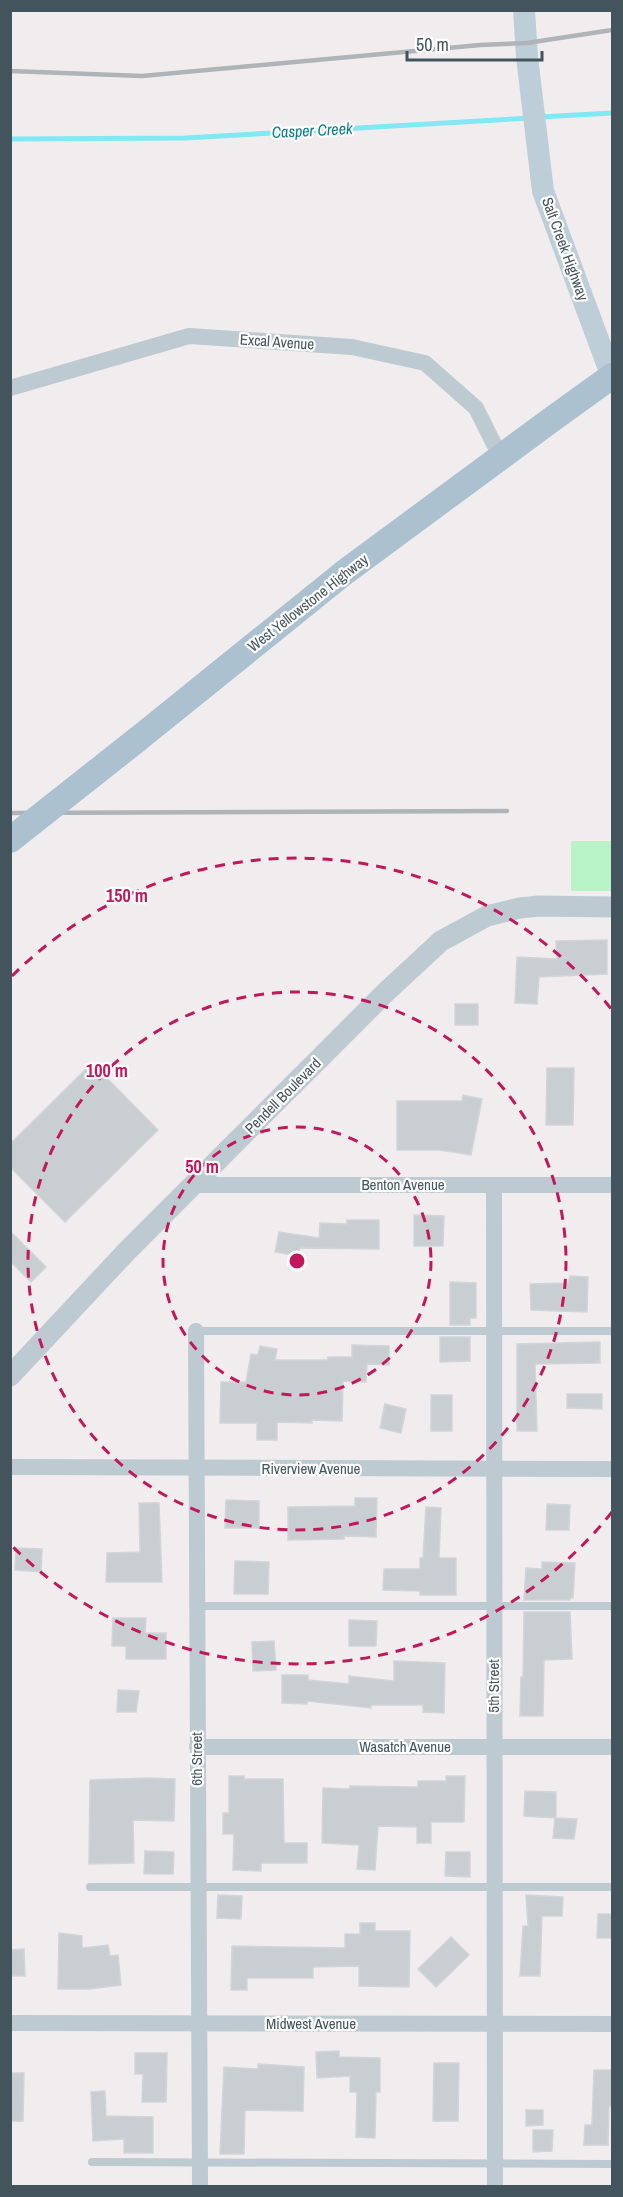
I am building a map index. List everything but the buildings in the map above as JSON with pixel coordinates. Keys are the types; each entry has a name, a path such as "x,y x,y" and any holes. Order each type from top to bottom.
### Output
{"main road":[{"name":"Salt Creek Highway","path":"524,10 527,57 543,190 612,376"},
{"name":"West Yellowstone Highway","path":"10,840 345,572 612,376"}],"street":[{"name":"Excal Avenue","path":"10,388 189,336 351,347 425,363 476,408 501,458"},
{"name":"Pendell Boulevard","path":"10,1376 127,1251 415,964 441,941 487,916 520,908 612,907"},
{"name":"Benton Avenue","path":"193,1185 612,1185"},
{"name":"5th Street","path":"494,1185 495,2187"},
{"name":"6th Street","path":"196,1331 200,2187"},
{"name":"Riverview Avenue","path":"10,1467 612,1469"},
{"name":"Wasatch Avenue","path":"197,1747 612,1747"},
{"name":"Midwest Avenue","path":"10,2023 612,2024"}],"lane":[{"path":"196,1331 612,1330"},
{"path":"196,1606 612,1606"},
{"path":"90,1887 612,1887"},
{"path":"92,2162 612,2164"}],"green space":[{"path":"571,841 612,841 612,891 571,891"}],"waterway":[{"name":"Casper Creek","path":"540,117 612,113"},
{"name":"Casper Creek","path":"10,139 185,138 530,118"}],"railway":[{"path":"10,71 142,76 480,45 527,43 612,30"},
{"path":"10,813 507,811"}]}
